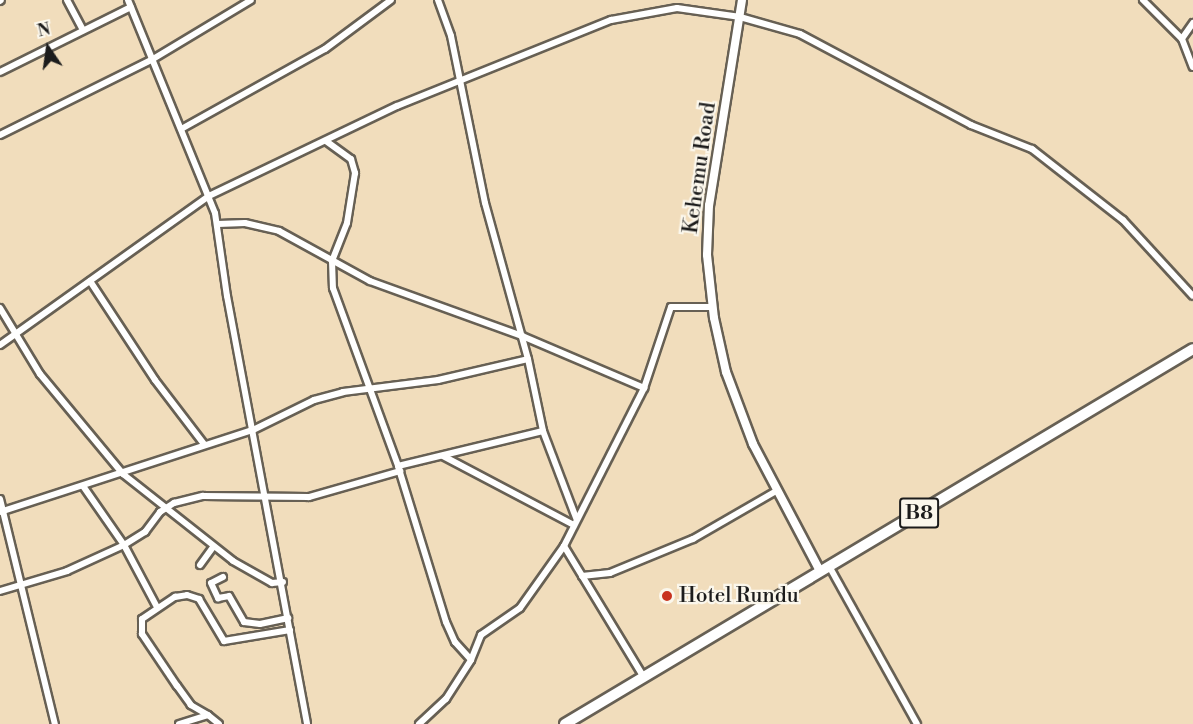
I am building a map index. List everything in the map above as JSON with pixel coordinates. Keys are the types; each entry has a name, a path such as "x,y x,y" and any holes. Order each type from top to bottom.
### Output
{"highway":[{"name":"B8","path":"565,724 585,719 643,676 1193,349"}],"street":[{"path":"66,0 83,30"},
{"path":"128,0 183,128 218,224 227,296 283,582 307,724"},
{"path":"0,135 153,59 251,0"},
{"path":"183,128 325,49 391,0"},
{"path":"438,0 451,36 492,234 528,359 543,431 574,521"},
{"name":"Kehemu Road","path":"742,0 710,205 707,255 713,307 736,403 776,490 825,568"},
{"path":"1143,0 1182,39 1193,67"},
{"path":"0,72 131,7"},
{"path":"0,345 209,196 397,106 631,13 677,8 740,17 800,34 971,125 1032,150 1123,220 1193,296"},
{"path":"1182,39 1193,23"},
{"path":"326,141 351,159 355,173 347,223 332,261 333,288 399,469 446,622 455,642 471,660"},
{"path":"218,224 268,227 370,281 522,336 644,388"},
{"path":"90,281 155,380 204,444"},
{"path":"418,724 446,699 471,660 481,635 520,608 564,546 574,521 644,388 671,307 713,307"},
{"path":"0,308 59,398 123,474 213,547 254,574 272,583 283,582"},
{"path":"1,511 123,474 204,444 253,430 314,400 343,392 372,391 528,359"},
{"path":"0,591 21,587 124,545 145,532 174,503 203,496 267,499 309,497 443,456 543,431"},
{"path":"443,456 574,521"},
{"path":"83,486 124,545 157,607"},
{"path":"582,576 610,573 693,540 776,490"},
{"path":"0,499 1,511 55,724"},
{"path":"564,546 643,676"},
{"path":"200,565 213,547"},
{"path":"825,568 917,724"},
{"path":"223,576 211,583 218,598 229,596 244,622 260,624 288,618"},
{"path":"219,724 184,696 142,634 142,619 157,607 180,595 199,599 224,641 290,630"},
{"path":"179,724 208,716"}],"place":[{"name":"Hotel Rundu","path":"667,596"}]}
